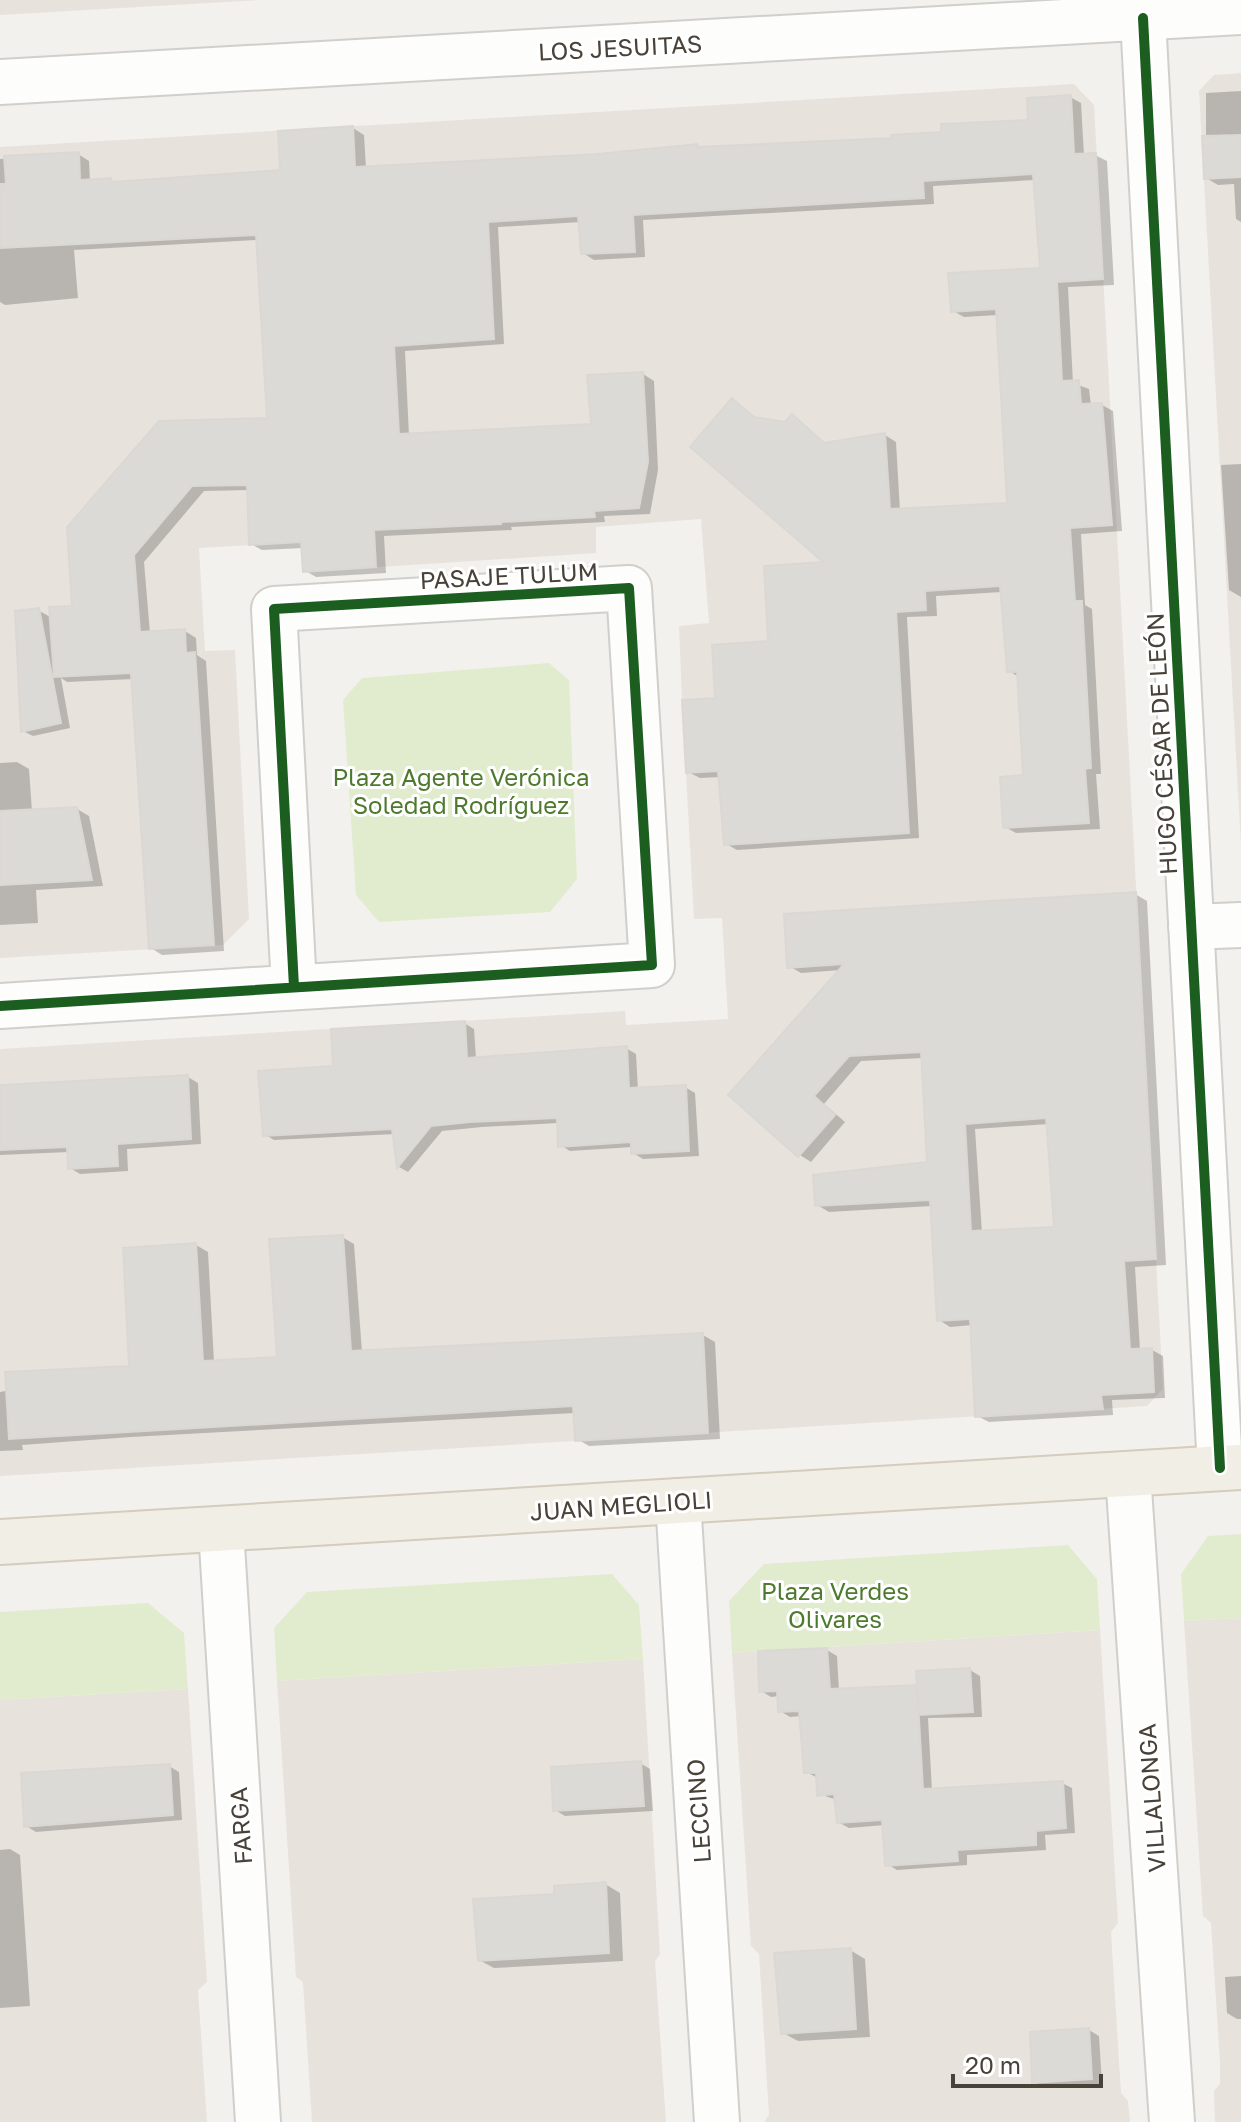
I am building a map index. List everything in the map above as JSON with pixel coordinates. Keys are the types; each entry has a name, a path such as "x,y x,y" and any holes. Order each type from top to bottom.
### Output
{"main road":[{"name":"JUAN MEGLIOLI","path":"0,1542 1230,1468"}],"street":[{"name":"LOS JESUITAS","path":"0,82 1241,12"},
{"name":"HUGO CÉSAR DE LEÓN","path":"1143,18 1191,927 1230,1468"},
{"name":"PASAJE TULUM","path":"0,1006 652,965 629,588 274,609 294,987"},
{"path":"1191,927 1241,925"},
{"name":"VILLALONGA","path":"1128,1474 1172,2122"},
{"name":"LECCINO","path":"678,1501 717,2122"},
{"name":"FARGA","path":"221,1529 258,2122"}],"shaded area":[{"path":"0,0 260,0 0,15"},
{"path":"1241,73 1241,846 1199,91 1214,75"},
{"path":"1074,84 1094,105 1163,1389 1147,1406 0,1476 0,1049 625,1011 626,1025 728,1019 722,918 694,919 682,700 679,626 709,623 701,519 596,527 596,553 303,572 301,542 199,548 205,651 235,650 249,919 223,945 0,958 0,147"},
{"path":"1241,1618 1241,2122 1215,2122 1214,2091 1220,2084 1220,2063 1211,1923 1203,1916 1184,1621"},
{"path":"1100,1630 1118,1923 1111,1932 1121,2093 1128,2101 1130,2122 764,2122 769,2115 759,1954 751,1946 732,1653"},
{"path":"643,1659 660,1954 655,1961 666,2122 312,2122 303,1982 296,1977 277,1681"},
{"path":"188,1689 207,1982 198,1990 207,2122 0,2122 0,1700"}],"green space":[{"name":"Plaza Agente Verónica Soledad Rodríguez","path":"549,663 569,680 577,879 550,912 379,922 356,895 343,700 362,678"},
{"path":"1241,1534 1241,1618 1184,1621 1181,1574 1208,1536"},
{"name":"Plaza Verdes Olivares","path":"1068,1545 1097,1579 1100,1630 732,1653 729,1601 764,1564"},
{"path":"612,1574 639,1605 643,1659 277,1681 274,1628 307,1592"},
{"path":"148,1603 184,1633 188,1689 0,1700 0,1612"}],"building":[{"path":"1071,95 1074,154 1096,153 1103,279 1057,282 1062,381 1079,380 1081,404 1102,403 1112,525 1070,528 1075,601 1082,601 1091,768 1085,769 1089,823 1003,828 1000,777 1023,775 1017,672 1007,672 1000,586 925,591 926,610 896,612 909,833 724,845 718,771 686,773 682,700 715,698 712,645 768,641 764,566 823,562 690,447 732,398 754,417 785,422 792,414 824,443 885,433 890,509 1007,503 996,309 951,312 948,273 1040,268 1033,174 923,181 924,198 633,215 635,252 581,254 578,216 488,222 494,339 394,346 399,434 591,424 587,375 643,372 648,462 639,508 594,511 595,517 374,530 376,567 303,572 301,542 249,545 247,485 192,486 134,555 140,632 185,629 186,653 195,652 214,945 149,949 131,673 54,677 49,607 72,606 67,527 159,421 267,418 256,235 0,248 0,184 6,184 4,156 79,152 80,180 111,178 112,182 280,170 278,131 353,126 355,167 597,154 697,144 697,147 891,138 891,135 941,132 941,124 1028,120 1027,98"},
{"path":"1241,135 1241,177 1204,179 1202,136"},
{"path":"39,608 61,723 21,732 15,611"},
{"path":"77,807 92,880 0,885 0,811"},
{"path":"1136,892 1156,1259 1124,1261 1130,1349 1152,1348 1154,1392 1101,1395 1103,1409 975,1417 970,1319 937,1321 930,1200 815,1206 813,1175 927,1162 921,1052 849,1056 814,1096 835,1115 798,1157 728,1095 844,964 787,968 784,914","holes":["1046,1118 1054,1227 971,1231 965,1124"]},
{"path":"465,1021 467,1058 627,1046 629,1088 686,1085 689,1151 631,1154 631,1142 558,1147 557,1118 431,1126 397,1168 392,1129 263,1136 258,1071 333,1066 331,1029"},
{"path":"188,1075 191,1139 117,1144 118,1166 68,1169 67,1147 0,1150 0,1085"},
{"path":"343,1235 351,1351 703,1333 708,1433 575,1441 573,1406 9,1439 5,1372 129,1366 123,1248 196,1243 203,1361 277,1357 269,1239"},
{"path":"827,1648 830,1689 917,1685 923,1789 1063,1781 1066,1828 1036,1831 1036,1845 957,1850 958,1861 885,1866 882,1820 837,1823 834,1794 817,1796 816,1773 804,1773 799,1711 778,1712 777,1691 759,1692 758,1651"},
{"path":"970,1668 973,1712 919,1715 916,1671"},
{"path":"641,1761 644,1806 553,1811 551,1767"},
{"path":"170,1764 173,1815 24,1827 21,1773"},
{"path":"606,1882 609,1953 478,1961 473,1899 554,1894 554,1886"},
{"path":"851,1948 856,2029 781,2034 774,1953"},
{"path":"1089,2028 1092,2079 1032,2083 1030,2032"}],"cycle path":[{"path":"1143,18 1220,1468"},
{"path":"0,1006 652,965 629,588 274,609 294,987"}]}
